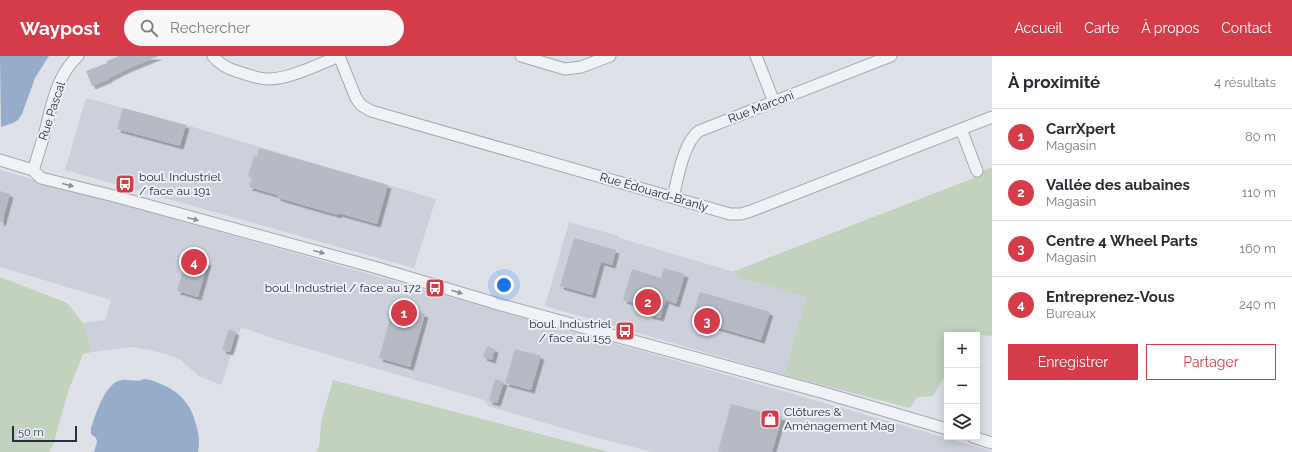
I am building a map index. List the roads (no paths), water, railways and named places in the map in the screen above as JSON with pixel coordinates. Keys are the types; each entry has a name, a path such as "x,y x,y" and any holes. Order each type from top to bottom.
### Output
{"street":[{"name":"Rue Pascal","path":"33,170 59,84 68,67 78,56"},
{"path":"213,56 216,61 228,69 255,77 270,79 289,76 339,56"},
{"name":"Rue Édouard-Branly","path":"339,56 356,98 361,105 371,111 726,213 735,214 746,213 992,117"},
{"path":"521,56 565,69 581,67 610,56"},
{"path":"756,56 774,102"},
{"name":"Rue Marconi","path":"673,197 687,147 693,136 703,129 891,56"},
{"path":"961,129 977,171"},
{"path":"0,160 33,170 41,178 114,196 374,267 505,306 820,392 944,429"},
{"path":"980,439 992,443"}],"water":[{"path":"0,56 49,56 35,78 22,114 18,120 1,127"},
{"path":"144,379 153,381 168,388 185,401 195,420 199,440 198,452 94,452 97,442 96,438 91,434 91,428 106,392 116,382 122,380 139,381"}],"place":[{"name":"boul. Industriel / face au 191","path":"125,184"},
{"name":"Entreprenez-Vous","path":"194,262"},
{"name":"boul. Industriel / face au 172","path":"435,288"},
{"name":"Vallée des aubaines","path":"648,302"},
{"name":"CarrXpert","path":"404,313"},
{"name":"Centre 4 Wheel Parts","path":"707,321"},
{"name":"boul. Industriel / face au 155","path":"625,331"},
{"name":"Clôtures & Aménagement Mag","path":"770,419"}]}
